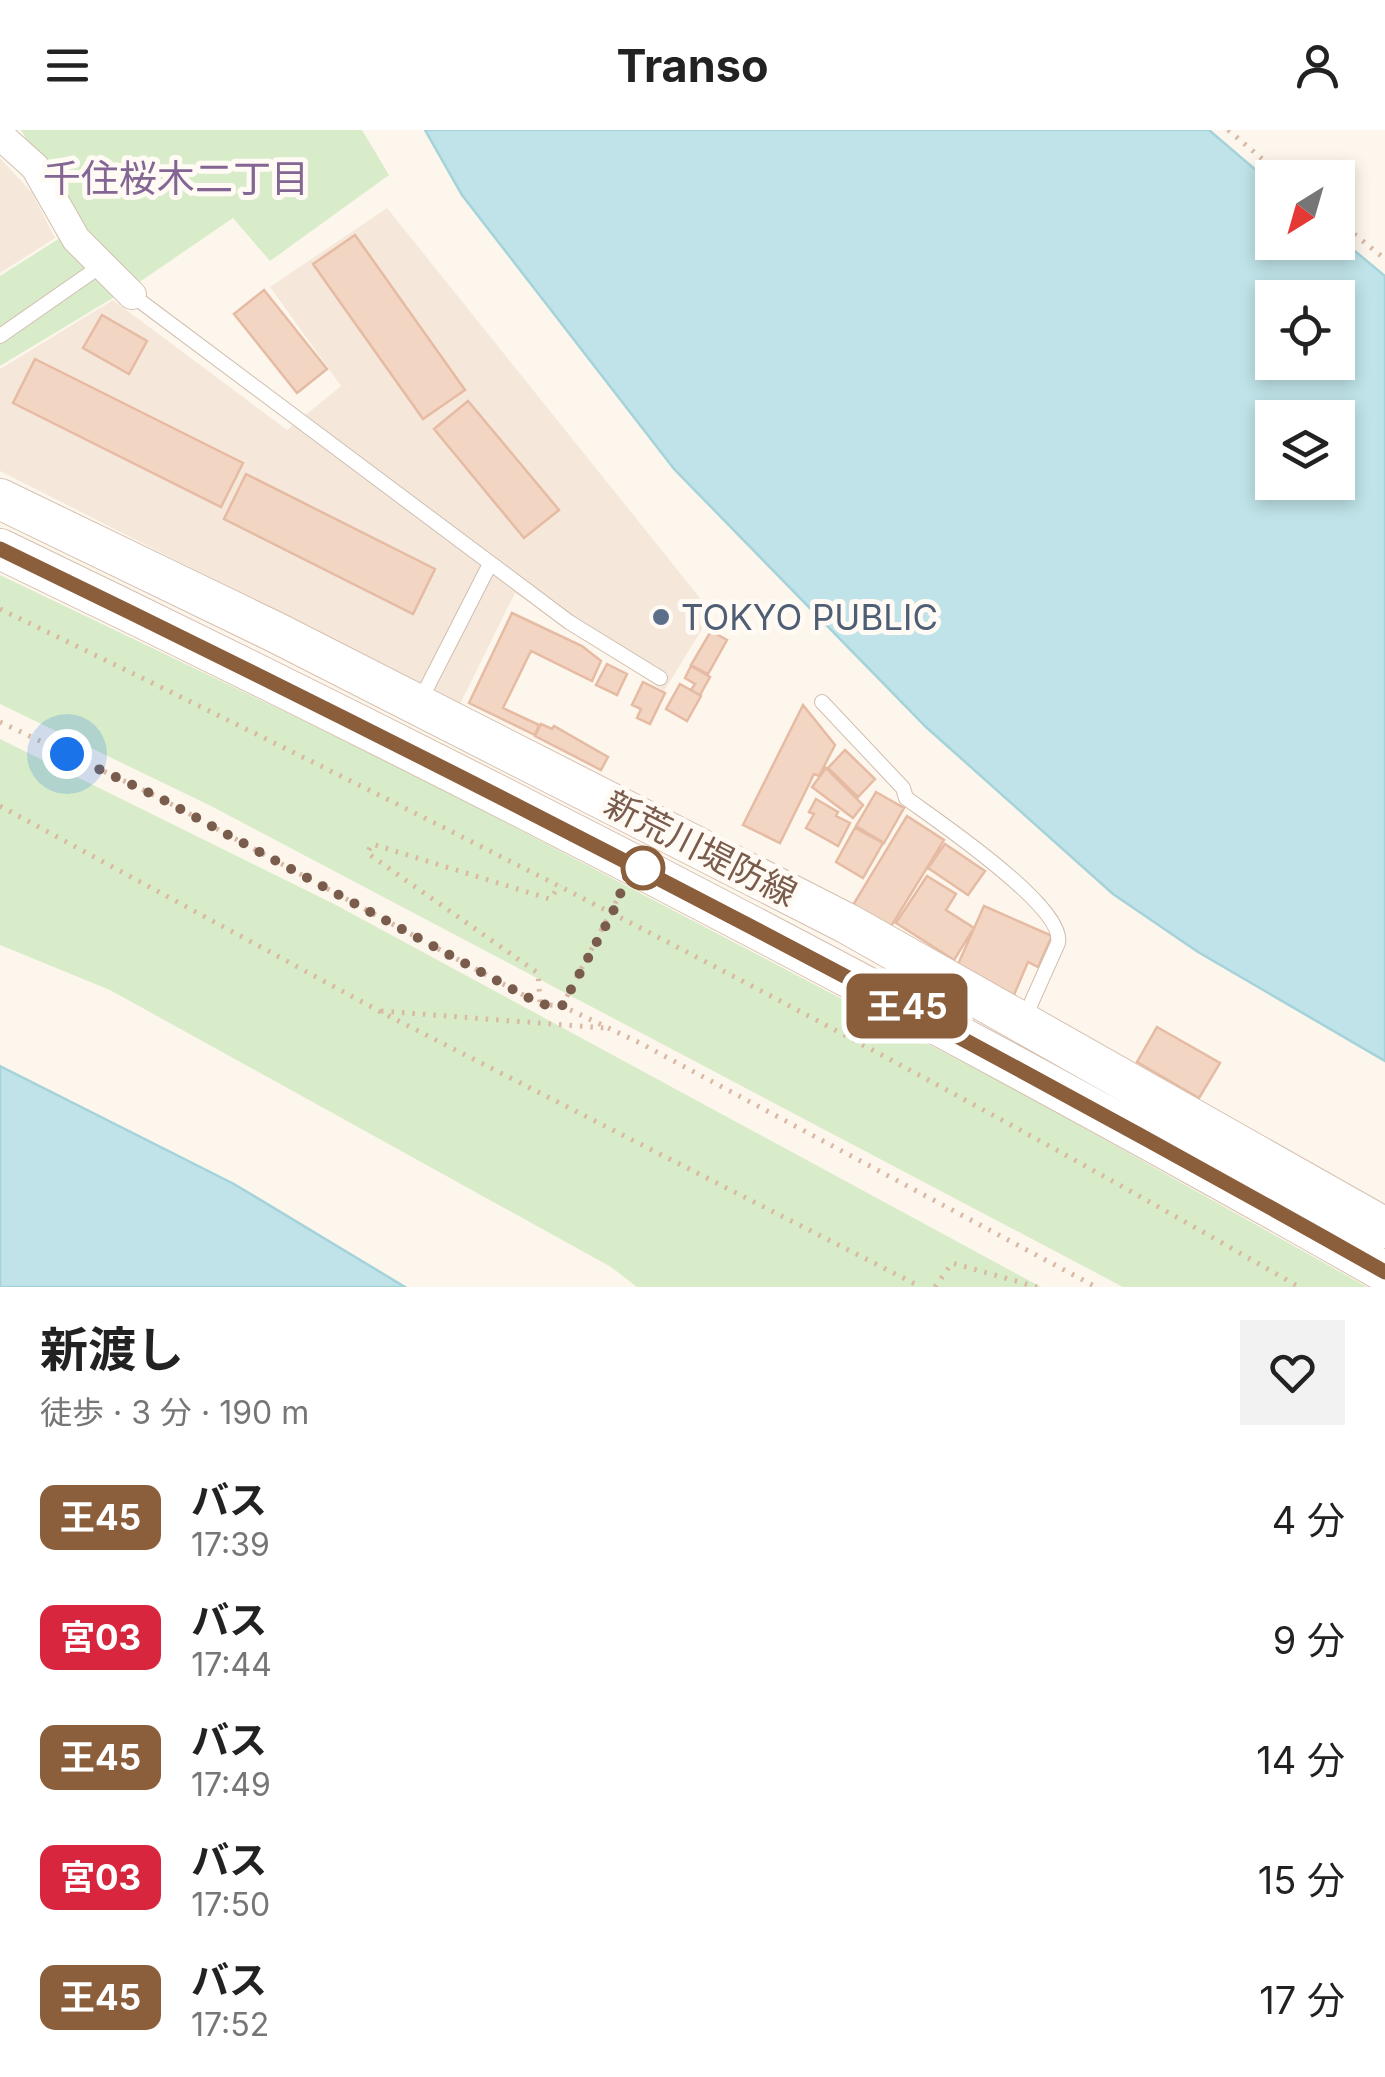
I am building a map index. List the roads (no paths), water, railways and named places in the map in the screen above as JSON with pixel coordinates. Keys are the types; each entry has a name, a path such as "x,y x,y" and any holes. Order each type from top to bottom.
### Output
{"main road":[{"name":"新荒川堤防線","path":"0,499 418,705 848,924 1385,1228"},
{"name":"新荒川堤防線","path":"0,549 383,735 633,862 969,1040 1385,1272"}],"street":[{"path":"0,130 4,140 34,167 76,239 132,295"}],"lane":[{"path":"0,336 102,265"},
{"path":"132,295 569,622 660,678"},
{"path":"418,705 490,564"},
{"path":"822,702 903,788 906,798 991,861 1050,916 1060,936 1022,1025"}],"water":[{"path":"425,130 1209,130 1255,169 1255,260 1355,260 1355,251 1385,276 1385,1061 1198,952 1113,894 926,727 674,469 462,195"},
{"path":"0,1066 234,1184 405,1287 0,1287"}],"place":[{"name":"TOKYO PUBLIC","path":"661,617"}],"district":[{"name":"千住桜木二丁目","path":"176,178"}]}
